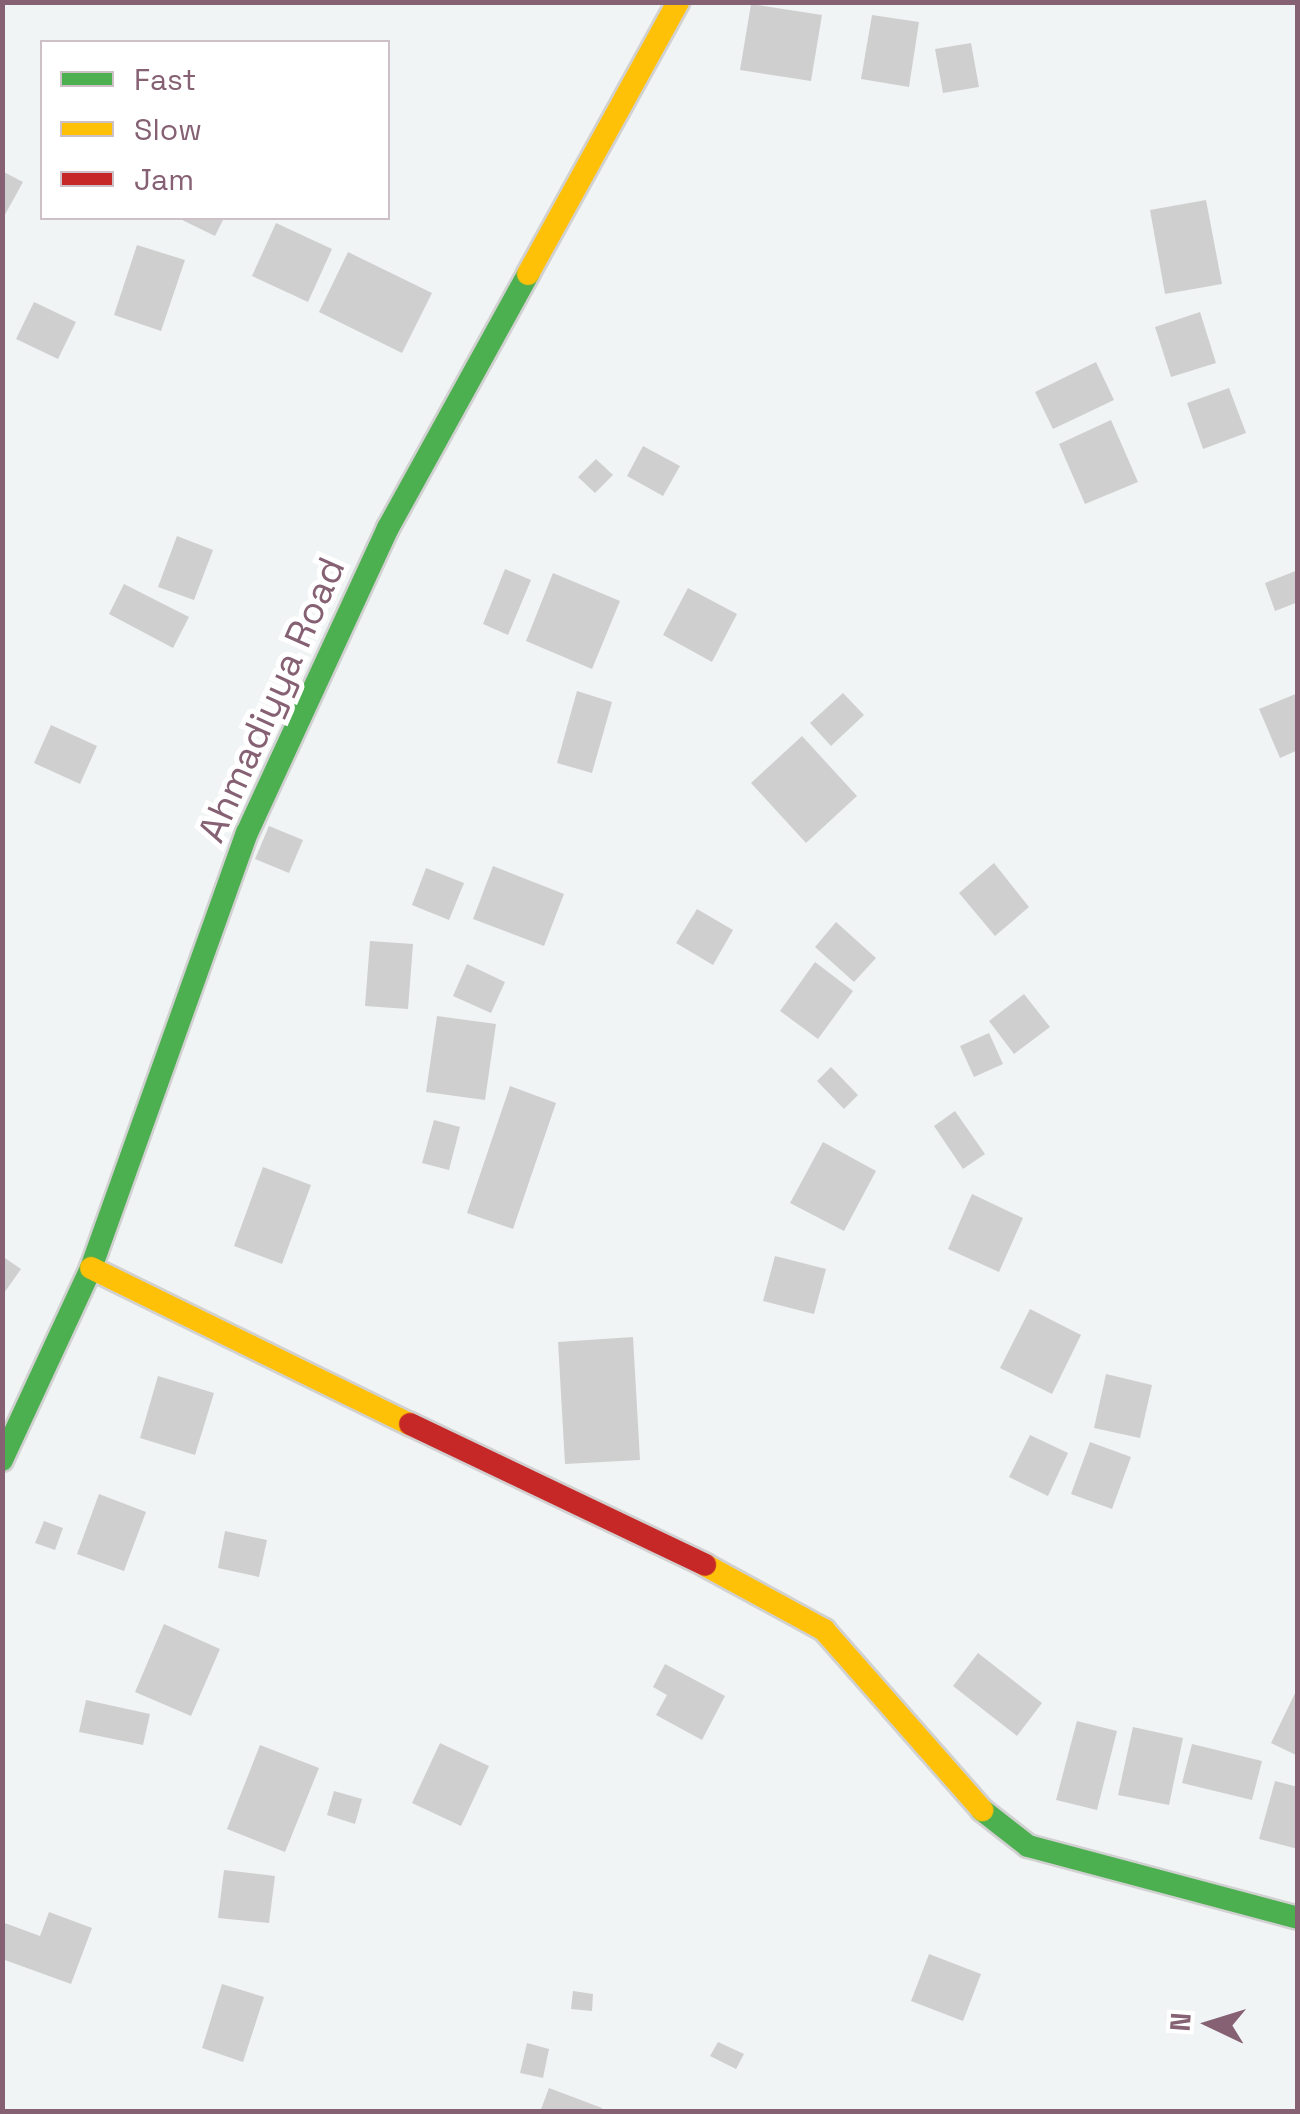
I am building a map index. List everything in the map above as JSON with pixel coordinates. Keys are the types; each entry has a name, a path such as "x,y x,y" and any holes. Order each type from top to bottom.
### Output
{"street":[{"name":"Ahmadiyya Road","path":"2,1460 90,1268 247,833 372,564 678,2"},
{"path":"90,1268 264,1360 594,1505 824,1630 976,1805 1028,1846 1298,1918"}],"building":[{"path":"751,4 822,15 811,81 740,70"},
{"path":"872,15 919,22 909,87 861,79"},
{"path":"971,43 979,87 943,93 935,49"},
{"path":"2,171 23,182 2,220"},
{"path":"1206,200 1222,284 1165,294 1150,210"},
{"path":"182,220 223,220 215,236"},
{"path":"276,223 332,249 308,302 252,276"},
{"path":"137,245 185,260 161,331 114,315"},
{"path":"348,252 432,293 402,353 319,312"},
{"path":"34,302 76,322 58,359 16,339"},
{"path":"1200,312 1216,363 1171,377 1155,327"},
{"path":"1096,362 1114,400 1053,429 1035,392"},
{"path":"1229,388 1246,433 1203,449 1187,403"},
{"path":"1111,420 1138,482 1085,504 1059,444"},
{"path":"643,446 680,466 663,496 627,476"},
{"path":"596,459 613,475 595,493 578,477"},
{"path":"177,536 213,550 194,600 158,587"},
{"path":"505,569 531,580 508,635 483,624"},
{"path":"1298,570 1298,602 1275,611 1265,583"},
{"path":"553,573 620,601 592,669 526,641"},
{"path":"124,584 189,617 173,648 109,614"},
{"path":"688,588 737,614 712,662 663,635"},
{"path":"577,691 612,702 592,773 557,763"},
{"path":"843,693 864,715 831,746 810,723"},
{"path":"1298,693 1298,750 1280,758 1259,709"},
{"path":"51,725 97,746 80,784 34,763"},
{"path":"802,736 857,796 806,843 751,783"},
{"path":"269,826 303,840 289,873 255,859"},
{"path":"994,863 1029,907 995,936 959,893"},
{"path":"493,866 564,894 544,946 473,919"},
{"path":"426,868 464,883 449,920 412,905"},
{"path":"697,909 733,930 713,965 676,943"},
{"path":"836,922 876,958 854,982 815,947"},
{"path":"370,941 413,944 408,1009 365,1006"},
{"path":"815,962 853,991 818,1039 780,1011"},
{"path":"467,964 505,982 491,1013 453,996"},
{"path":"1024,994 1050,1027 1014,1054 989,1021"},
{"path":"437,1016 496,1024 485,1100 426,1092"},
{"path":"989,1033 1003,1064 974,1077 960,1046"},
{"path":"831,1067 858,1095 844,1109 817,1081"},
{"path":"510,1086 556,1103 513,1229 467,1213"},
{"path":"955,1111 985,1154 963,1169 934,1126"},
{"path":"434,1120 460,1127 449,1170 422,1163"},
{"path":"823,1142 876,1171 844,1231 790,1203"},
{"path":"263,1167 311,1185 282,1264 234,1246"},
{"path":"972,1194 1023,1218 999,1272 948,1249"},
{"path":"2,1256 21,1269 2,1296"},
{"path":"775,1256 826,1269 814,1314 763,1301"},
{"path":"1030,1309 1081,1335 1052,1394 1000,1368"},
{"path":"633,1337 640,1460 565,1464 558,1342"},
{"path":"1106,1374 1152,1385 1140,1438 1094,1428"},
{"path":"158,1376 214,1393 195,1455 140,1438"},
{"path":"1030,1435 1068,1453 1048,1496 1009,1477"},
{"path":"1090,1442 1131,1457 1112,1509 1071,1494"},
{"path":"99,1494 146,1512 124,1571 77,1554"},
{"path":"44,1521 63,1528 55,1550 35,1543"},
{"path":"225,1531 267,1540 259,1577 218,1568"},
{"path":"164,1624 220,1649 191,1716 135,1692"},
{"path":"978,1653 1042,1703 1017,1736 953,1686"},
{"path":"665,1664 725,1696 702,1740 656,1715 667,1695 653,1687"},
{"path":"1298,1687 1298,1756 1271,1743"},
{"path":"86,1700 150,1714 143,1745 79,1732"},
{"path":"1077,1721 1117,1731 1097,1810 1056,1800"},
{"path":"1133,1727 1183,1738 1169,1805 1118,1795"},
{"path":"440,1743 489,1766 461,1826 412,1803"},
{"path":"1192,1744 1262,1761 1252,1800 1182,1783"},
{"path":"260,1745 319,1768 285,1852 227,1829"},
{"path":"1275,1781 1298,1787 1298,1849 1259,1839"},
{"path":"334,1791 362,1799 355,1824 327,1815"},
{"path":"224,1870 275,1876 269,1923 218,1918"},
{"path":"49,1912 92,1928 71,1984 2,1959 2,1922 40,1936"},
{"path":"929,1954 981,1974 963,2021 911,2001"},
{"path":"222,1984 264,1997 243,2062 202,2048"},
{"path":"573,1991 593,1994 592,2011 571,2009"},
{"path":"718,2042 744,2054 736,2069 710,2056"},
{"path":"527,2043 549,2049 543,2078 520,2073"},
{"path":"549,2088 602,2108 601,2112 540,2112"}],"traffic: fast":[{"path":"2,1460 91,1268 247,833 388,528 528,274"},
{"path":"982,1810 1028,1846 1298,1918"}],"traffic: slow":[{"path":"528,274 678,2"},
{"path":"91,1268 410,1424"},
{"path":"705,1565 824,1630 982,1810"}],"traffic: jam":[{"path":"410,1424 705,1565"}]}
